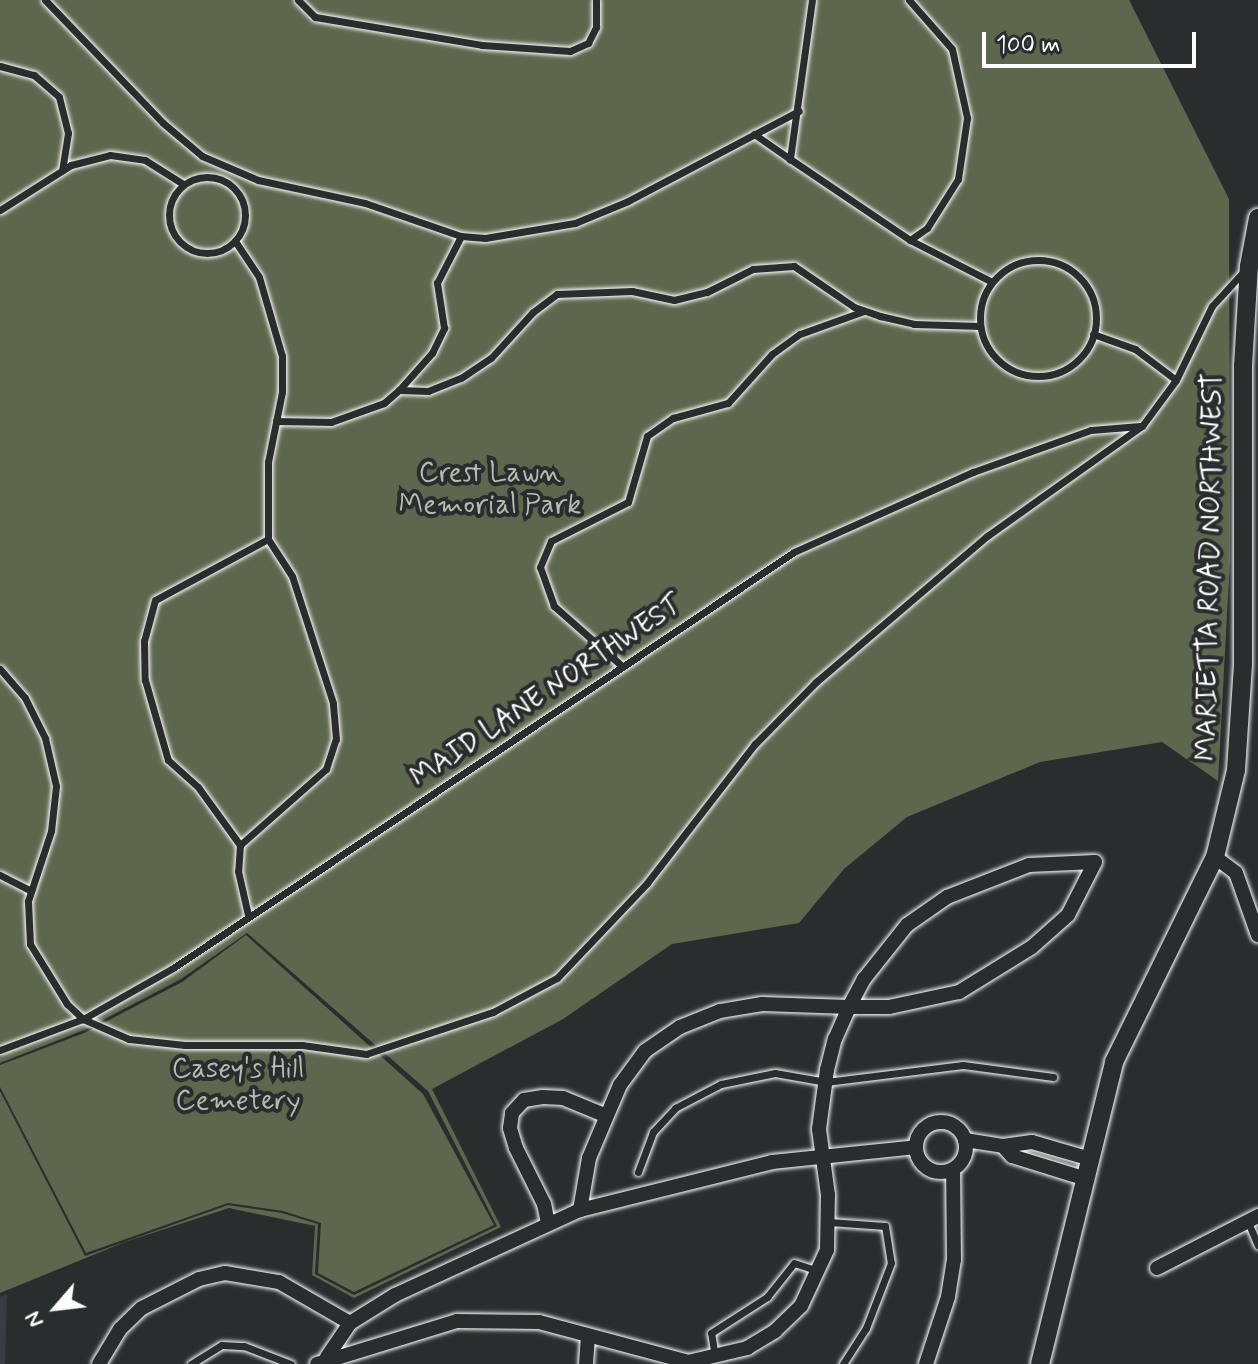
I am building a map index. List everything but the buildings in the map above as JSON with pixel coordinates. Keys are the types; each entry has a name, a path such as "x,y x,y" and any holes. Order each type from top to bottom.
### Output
{"main road":[{"name":"MARIETTA ROAD NORTHWEST","path":"1040,1364 1087,1158 1114,1062 1215,857 1236,770 1251,660 1240,486 1258,218"}],"street":[{"path":"1215,857 1236,873 1258,935"},
{"path":"322,1360 457,1321 506,1317 588,1336 664,1359 714,1361 775,1331 801,1306 820,1272 829,1222 821,1154 826,1082 849,1007 864,979 907,925 947,897 1029,865 1095,862 1068,915 1032,947 959,992 889,1007 849,1007 762,1004 720,1011 680,1027 645,1051 604,1115 580,1210"},
{"path":"548,1224 516,1148 510,1128 512,1113 524,1100 543,1097 563,1098 604,1115"},
{"path":"916,1147 923,1130 941,1122 952,1125 965,1140 1003,1146 1032,1142 1087,1158"},
{"path":"926,1364 948,1297 954,1260 953,1170 965,1156 965,1140"},
{"path":"1003,1146 1012,1156 1083,1178"},
{"path":"322,1360 350,1323 464,1260 580,1210 735,1169 821,1154 916,1147"},
{"path":"916,1147 930,1170 953,1170"},
{"path":"1157,1268 1253,1218"},
{"path":"99,1364 120,1329 142,1308 199,1279 225,1273 279,1282 350,1323"},
{"path":"586,1364 588,1336"}],"lane":[{"path":"45,0 163,123 202,156 258,180 365,203 461,236 485,238 575,223 799,111"},
{"path":"298,0 315,17 425,31 482,45 570,51 588,43 596,27 596,0"},
{"path":"790,159 812,0"},
{"path":"909,0 952,49 967,118 958,179 927,228 910,240"},
{"path":"0,66 34,75 59,97 68,133 62,171"},
{"path":"754,134 910,240 992,282"},
{"path":"0,210 62,171 110,155 145,160 183,184"},
{"path":"201,176 229,184 245,209 235,241 212,253 183,245 168,214 183,184 201,176"},
{"path":"276,421 331,422 384,403 399,390 432,353 444,328 437,283 461,236"},
{"path":"235,241 259,277 273,316 282,356 276,421 268,462 268,539 292,576 333,703 336,739 326,769 240,845"},
{"path":"1045,259 1073,271 1091,293 1097,318 1093,334 1078,361 1064,370 1032,376 1003,364 989,349 980,326 980,308 992,282 1015,264 1030,261 1045,259"},
{"path":"0,669 25,698 45,738 56,786 51,831 31,891 30,944 67,1004 83,1019 129,1039 185,1045 302,1045 366,1054 493,1012 557,978 647,883 755,744 816,682 987,536 1142,426 1176,380 1212,306 1254,265"},
{"path":"399,390 428,391 461,378 491,358 533,312 557,294 632,291 674,300 707,292 753,269 794,266 864,310 914,324 980,326"},
{"path":"622,666 554,606 540,567 551,541 628,502 647,436 673,418 728,403 772,354 800,334 864,310"},
{"path":"1093,334 1135,349 1176,380"},
{"name":"MAID LANE NORTHWEST","path":"0,1050 83,1019 173,968 794,552 865,517 1091,430 1142,426"},
{"path":"248,915 238,871 240,845 198,787 168,760 145,680 144,641 155,600 268,539"},
{"path":"0,875 31,891"},
{"path":"638,1172 653,1132 664,1120 721,1084 775,1073 826,1082 963,1065 1053,1077"},
{"path":"1253,1218 1258,1245"},
{"path":"829,1222 885,1226 891,1263 866,1328 843,1364"},
{"path":"714,1361 711,1333 767,1297 794,1263 820,1272"},
{"path":"191,1364 222,1345 244,1346 291,1364"}],"shaded area":[{"path":"7,1294 5,1364 0,1364 0,1297"}],"green space":[{"name":"Crest Lawn Memorial Park","path":"0,0 1129,0 1229,199 1230,560 1218,781 1162,742 1040,762 907,817 844,869 799,923 672,944 563,1019 432,1089 501,1227 354,1298 312,1275 315,1226 229,1208 125,1242 0,1293 0,1091 85,1256 228,1205 282,1213 318,1224 315,1274 354,1295 497,1226 428,1091 247,933 181,979 84,1030 0,1063"},
{"name":"Casey's Hill Cemetery","path":"246,935 423,1094 494,1225 354,1292 318,1273 321,1223 283,1211 228,1203 86,1253 0,1087 0,1065 84,1033 182,982"}]}
